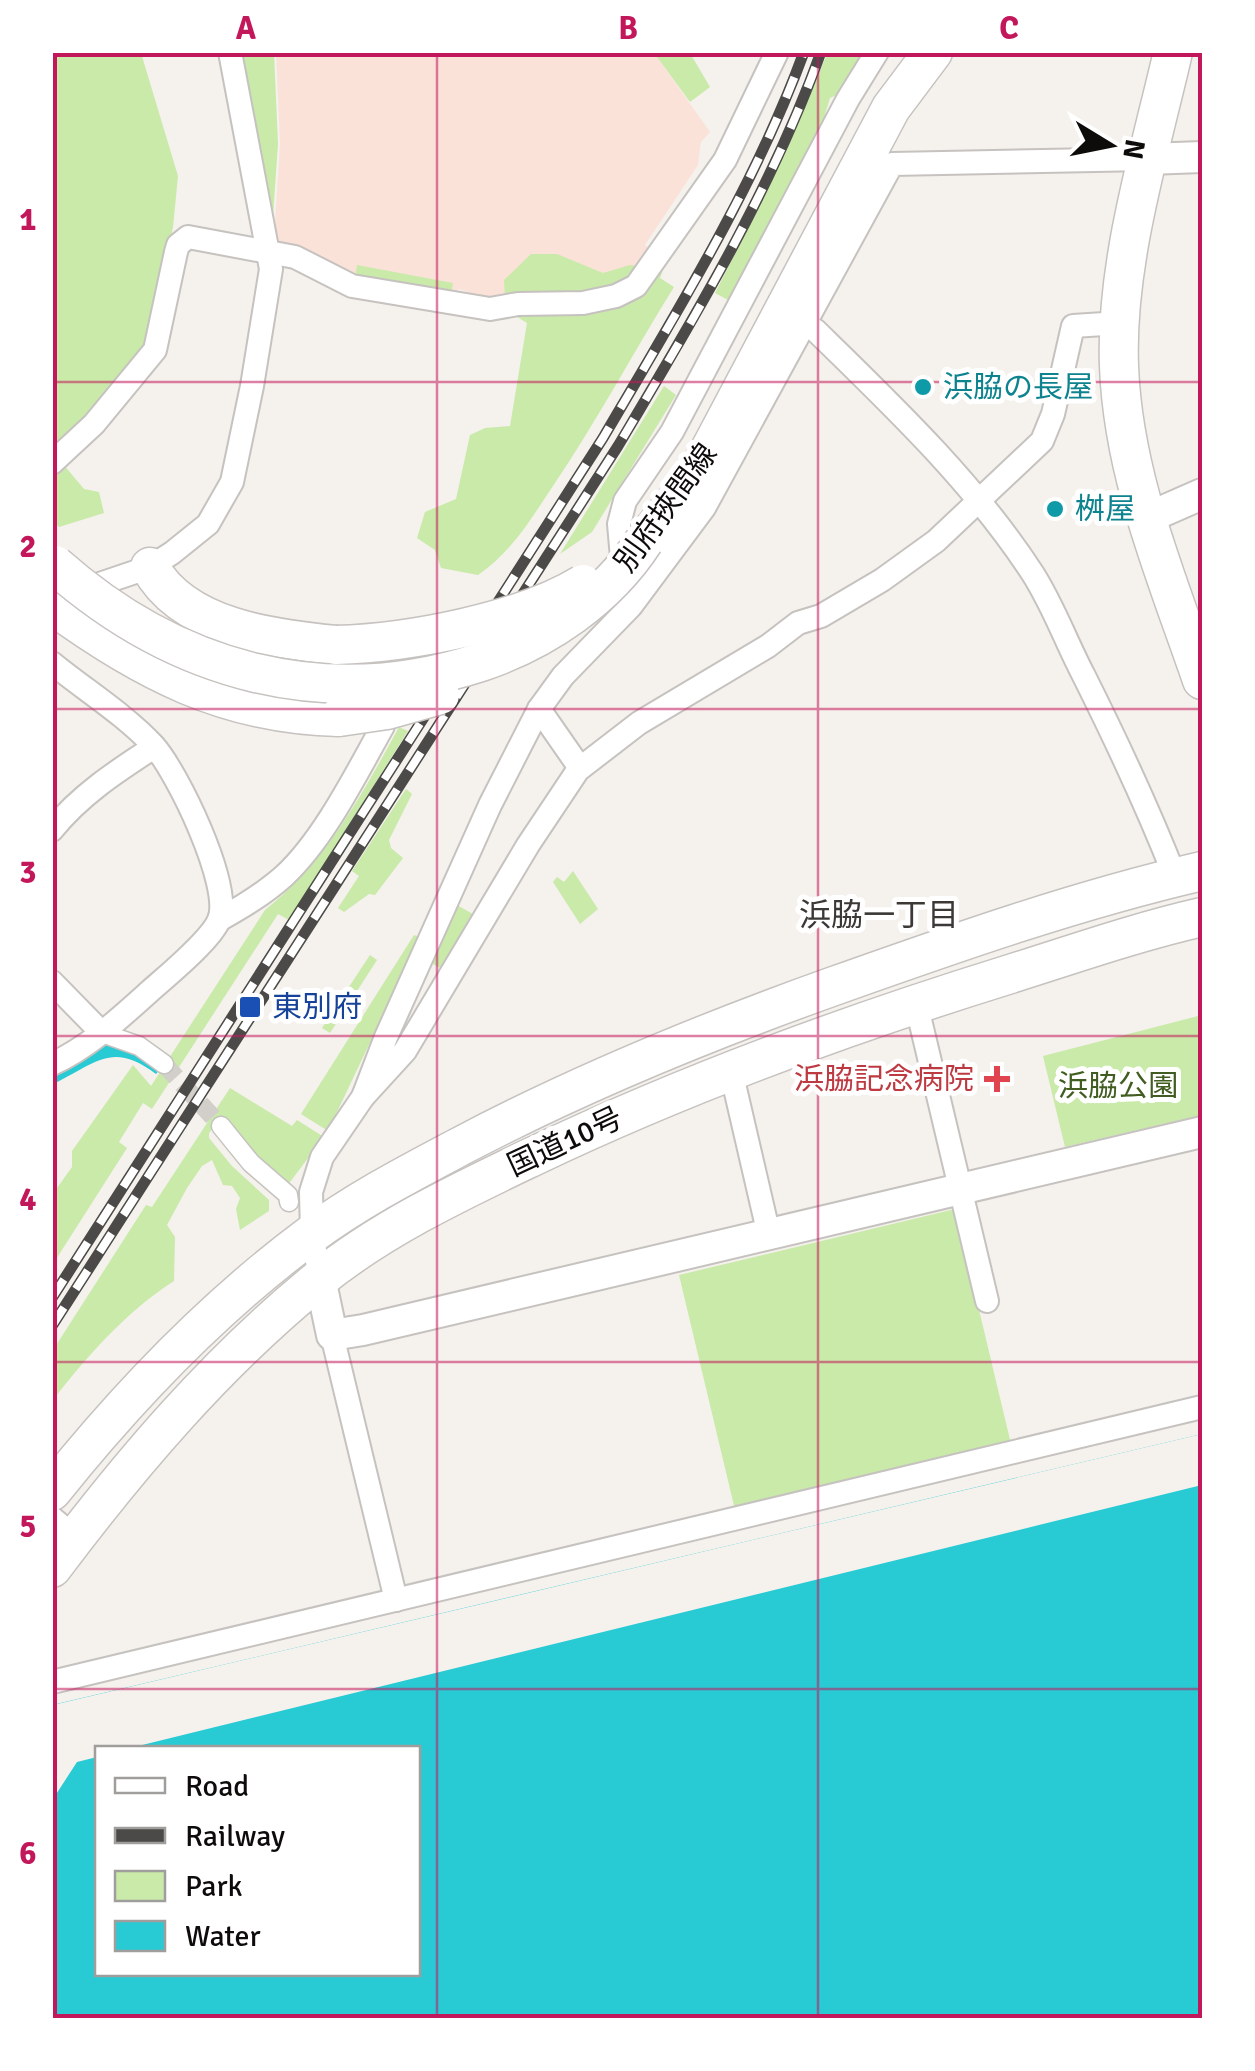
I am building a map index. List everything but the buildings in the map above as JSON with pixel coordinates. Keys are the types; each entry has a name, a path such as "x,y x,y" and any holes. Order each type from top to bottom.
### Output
{"main road":[{"name":"別府挾間線","path":"53,583 211,661 294,682 333,685 416,680 506,654 538,638 625,570 687,487 891,108 933,52"},
{"path":"1173,52 1130,251 1120,323 1122,408 1146,519 1202,680"},
{"path":"150,567 172,597 247,630 336,645 421,636 558,600 644,541"},
{"path":"53,583 92,634 136,662 205,693 288,713 339,717 418,702 511,668 538,638"},
{"name":"国道10号","path":"52,1492 165,1361 215,1312 312,1234 379,1190 536,1106 636,1061 912,958 1056,910 1189,874"},
{"name":"国道10号","path":"52,1568 64,1528 223,1363 320,1278 394,1230 483,1181 628,1112 731,1071 916,1003 1202,917"}],"street":[{"path":"53,583 150,567 208,524 232,482 271,269 230,52"},
{"path":"52,463 94,424 155,350 176,252 183,240 194,236 295,257 352,286 490,309 518,304 583,303 628,292 725,160 777,52"},
{"path":"631,606 625,590 619,524 625,501 672,432 848,99 877,52"},
{"path":"363,1097 490,805 539,708 563,676 631,606 704,508 892,164 1202,157"},
{"path":"396,1600 332,1335 312,1234 311,1192 322,1156 363,1097 405,1051 528,845 580,768 628,730 798,624 821,616 882,580 936,541 1042,441 1053,414 1073,326 1120,323"},
{"path":"806,325 864,377 979,502 1052,605 1189,874"},
{"path":"1146,519 1202,494"},
{"path":"52,663 154,747 168,764 218,872 219,920"},
{"path":"539,708 580,768"},
{"path":"52,1064 102,1033 186,959 219,920 253,901 286,874 308,848 384,726"},
{"path":"52,830 66,812 106,779 154,747"},
{"path":"52,982 102,1033 138,1046 164,1064"},
{"path":"916,1003 987,1300"},
{"path":"731,1071 768,1235"},
{"path":"221,1126 251,1164 288,1195 288,1202"},
{"path":"332,1335 1202,1132"},
{"path":"52,1682 1202,1406"}],"shaded area":[{"path":"276,53 654,53 710,132 701,142 698,165 645,245 653,252 643,267 492,300 459,289 451,295 355,277 278,245 274,239 280,143"}],"green space":[{"path":"53,53 141,53 178,176 173,227 150,340 139,360 53,453"},
{"path":"237,53 274,53 278,144 272,230"},
{"path":"654,53 690,53 710,87 690,102"},
{"path":"826,57 862,57 839,94 830,98 820,131 730,301 715,293 761,203"},
{"path":"673,242 660,278 674,287 585,437 528,523 501,556 478,575 441,568 435,550 417,538 425,512 456,499 470,435 485,428 510,426 527,323 509,312 624,299"},
{"path":"531,254 557,254 603,273 630,265 643,267 613,292 505,299 504,280"},
{"path":"357,265 453,283 451,295 355,277"},
{"path":"664,386 676,395 592,532 560,554"},
{"path":"63,464 84,489 99,492 104,513 59,527 53,521 52,472"},
{"path":"399,727 408,731 289,920 278,914 152,1109 143,1103 119,1142 127,1148 53,1264 52,1195 72,1167 72,1151 133,1065 151,1086 265,910 306,871 341,826"},
{"path":"406,789 412,794 389,840 391,848 403,858 375,895 369,894 344,912 338,908 359,876 352,871"},
{"path":"573,871 598,909 580,924 553,882 557,877 564,882"},
{"path":"457,905 478,917 446,971 431,963"},
{"path":"414,935 420,937 328,1131 301,1114"},
{"path":"370,955 377,960 330,1033 322,1028"},
{"name":"浜脇公園","path":"1202,1015 1202,1115 1065,1147 1043,1056"},
{"path":"230,1088 292,1126 297,1120 324,1137 287,1186 216,1125 209,1138 269,1200 269,1211 240,1230 236,1209 240,1198 232,1186 223,1185 212,1160 202,1166 167,1225 175,1237 174,1281 109,1335 53,1400 53,1350 146,1205 152,1207"},
{"path":"955,1209 1011,1444 735,1510 679,1275"}],"water":[{"path":"103,1045 121,1045 162,1067 156,1074 127,1058 115,1057 92,1063 53,1084 53,1073"},
{"path":"1202,1434 1202,2018 53,2018 52,1705"}],"pier":[{"path":"1202,1434 1202,1485 138,1746 95,1746 95,1758 77,1762 53,1799 53,1705"}],"tunnel":[{"path":"164,1064 221,1126"}],"railway":[{"path":"52,1298 603,438 738,201 804,52"},
{"path":"52,1326 618,446 755,205 821,52"}],"place":[{"name":"浜脇の長屋","path":"923,387"},
{"name":"桝屋","path":"1055,509"},
{"name":"東別府","path":"250,1007"},
{"name":"浜脇記念病院","path":"997,1079"}],"district":[{"name":"浜脇一丁目","path":"879,915"}]}
